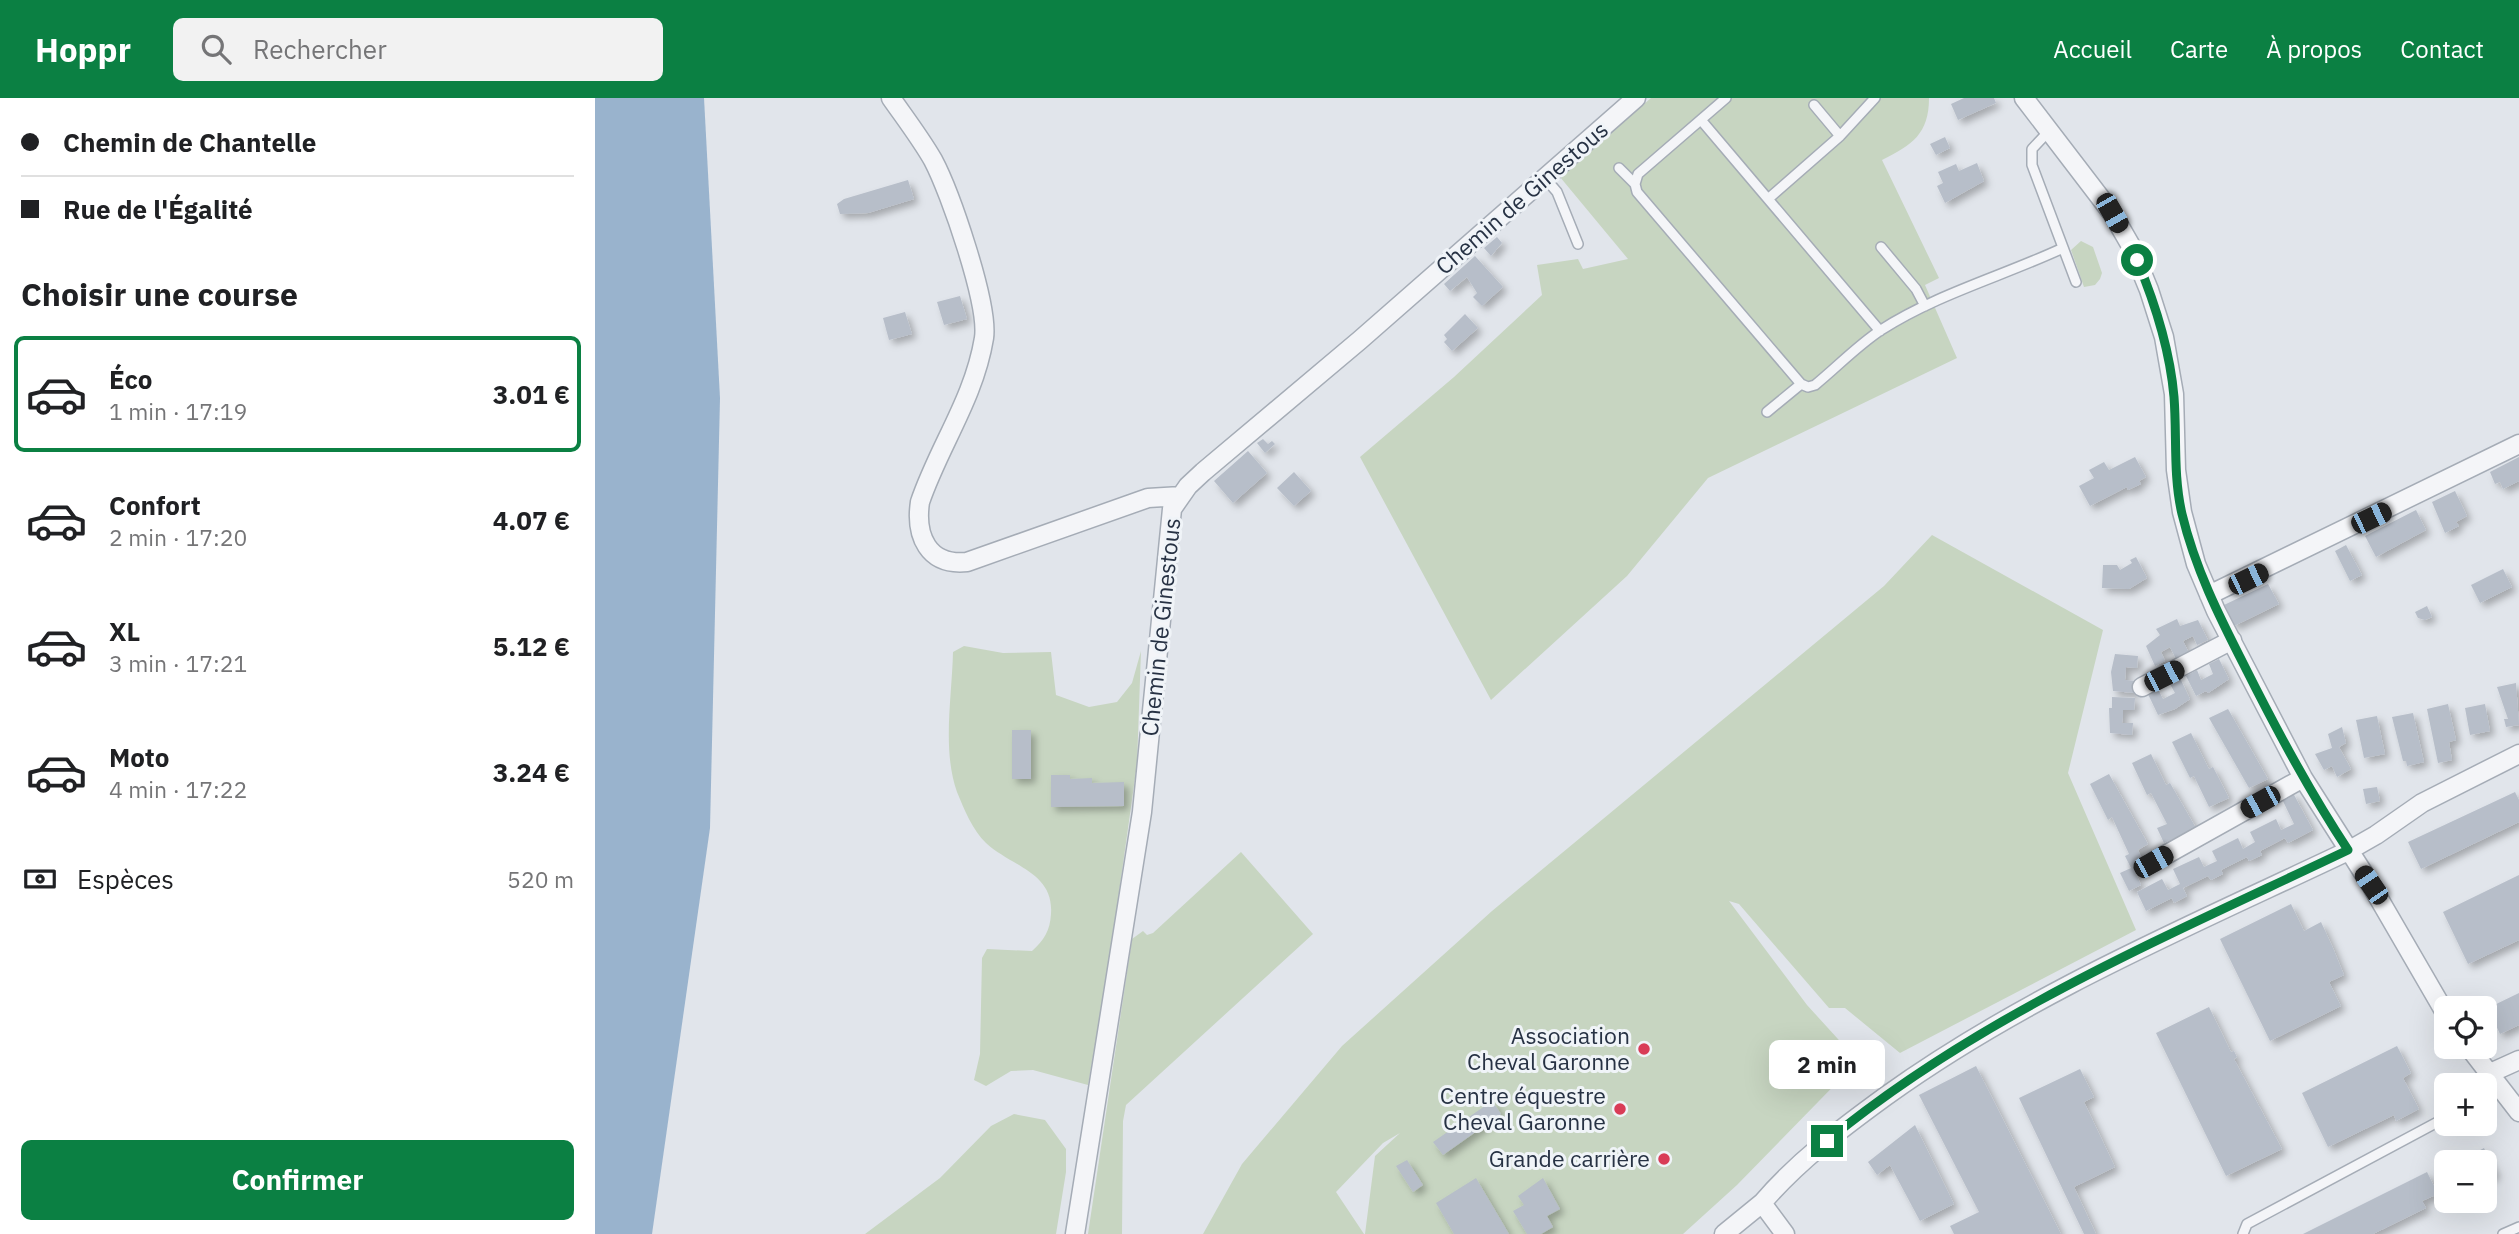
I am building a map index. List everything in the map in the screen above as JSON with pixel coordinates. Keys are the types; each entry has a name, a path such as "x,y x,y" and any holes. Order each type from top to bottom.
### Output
{"street":[{"path":"891,98 933,160 947,193 978,289 985,324 984,338 963,409 920,502 918,517 927,549 937,558 952,563 967,562 1148,498 1181,496"},
{"name":"Chemin de Ginestous","path":"1075,1234 1142,812 1172,509 1203,472 1636,98"},
{"path":"2024,98 2112,213 2131,246 2149,290 2164,337 2173,394 2176,470 2182,512 2209,595 2304,778 2435,996"},
{"path":"2209,595 2519,444"},
{"path":"2142,687 2231,640"},
{"path":"1724,1234 1762,1203 1787,1175 1847,1125 1988,1028 2074,982 2348,850 2376,835 2422,803 2519,754"},
{"path":"2153,862 2304,778"},
{"path":"2497,1080 2519,1060"},
{"path":"2497,1092 2519,1112"},
{"path":"1762,1203 1785,1234"}],"lane":[{"path":"1726,98 1638,174 1635,184 1637,192 1801,384 1808,387 1815,385 1880,331 1925,306 2063,248"},
{"path":"1768,199 1840,136 1875,98"},
{"path":"1814,105 1840,136"},
{"path":"1701,120 1880,331"},
{"path":"2049,131 2032,149 2032,165 2076,282"},
{"path":"1619,168 1635,184"},
{"path":"1545,178 1557,192 1578,244"},
{"path":"1881,247 1916,289 1925,306"},
{"path":"1767,412 1801,384"},
{"path":"2243,1234 2247,1224 2434,1123"},
{"path":"2503,1234 2519,1227"}],"green space":[{"path":"1651,98 1929,98 1926,121 1917,137 1882,160 1939,278 1925,285 1957,358 1708,478 1627,576 1491,700 1360,457 1454,377 1542,295 1537,265 1578,259 1583,269 1628,259 1560,177"},
{"path":"2081,241 2093,247 2102,273 2095,285 2084,287 2071,250"},
{"path":"1932,535 2103,630 2068,773 2136,930 1900,1053 1845,1008 1829,1008 1739,904 1729,901 1807,1005 1858,1061 1737,1185 1683,1234 1365,1234 1375,1156 1400,1133 1383,1143 1336,1192 1364,1234 1203,1234 1242,1164 1342,1046 1492,911 1884,586"},
{"path":"964,646 1003,653 1051,652 1056,695 1089,707 1117,702 1132,683 1141,651 1137,764 1109,964 1088,1085 1033,1070 1011,1071 986,1086 974,1080 980,1054 982,958 987,949 1032,951 1046,935 1051,914 1050,900 1039,879 981,838 957,792 950,759 949,723 953,652"},
{"path":"1241,852 1313,934 1126,1105 1123,1121 1122,1234 1088,1234 1132,939 1143,931 1147,935 1153,933"},
{"path":"1014,1114 1045,1120 1066,1149 1066,1172 1056,1234 865,1234 940,1178 991,1126"}],"water":[{"path":"595,98 704,98 720,398 710,828 652,1234 595,1234"}],"building":[{"path":"1964,98 1994,98 1996,103 1958,120 1951,104"},
{"path":"1945,137 1950,148 1936,155 1930,144"},
{"path":"1977,163 1984,181 1945,203 1937,186 1943,183 1938,172 1956,164 1959,171"},
{"path":"908,180 914,199 868,213 840,214 837,204 844,199"},
{"path":"1497,237 1502,243 1491,256 1484,248"},
{"path":"1475,256 1503,287 1482,306 1473,297 1477,293 1467,277 1450,291 1444,284"},
{"path":"960,296 967,319 944,325 937,302"},
{"path":"905,312 912,334 889,340 883,318"},
{"path":"1465,314 1478,328 1452,351 1444,342 1447,339 1444,335"},
{"path":"1263,439 1268,444 1272,441 1275,444 1265,453 1257,443"},
{"path":"1248,451 1267,473 1233,503 1214,481"},
{"path":"2135,457 2146,477 2139,481 2141,484 2128,490 2127,487 2090,506 2079,486 2094,478 2089,470 2104,462 2109,470"},
{"path":"2519,457 2519,481 2503,489 2500,482 2495,484 2490,472"},
{"path":"1294,472 1311,491 1294,506 1277,488"},
{"path":"2455,491 2467,516 2456,522 2459,526 2445,533 2432,502"},
{"path":"2416,510 2426,530 2376,557 2365,536"},
{"path":"2346,545 2362,575 2350,581 2335,551"},
{"path":"2136,557 2147,578 2129,589 2102,588 2103,565 2117,565 2120,570 2132,563 2130,560"},
{"path":"2503,569 2512,587 2480,603 2471,585"},
{"path":"2268,584 2279,604 2234,626 2224,605"},
{"path":"2427,606 2432,617 2425,620 2418,618 2415,612"},
{"path":"2177,619 2180,626 2198,620 2208,640 2197,645 2193,636 2183,641 2189,653 2176,659 2170,647 2161,652 2165,661 2155,666 2146,646 2160,635 2156,629"},
{"path":"2115,654 2138,656 2137,668 2126,667 2125,680 2136,681 2135,693 2113,691 2111,672"},
{"path":"2219,659 2229,679 2208,693 2206,691 2196,696 2186,676 2197,670 2201,680 2213,674 2209,664"},
{"path":"2180,678 2190,699 2175,709 2158,715 2148,694 2158,689 2163,699 2175,693 2170,684"},
{"path":"2516,683 2519,725 2506,727 2504,719 2508,719 2497,687"},
{"path":"2112,697 2135,698 2134,710 2123,710 2122,723 2133,723 2132,735 2110,733 2109,708 2112,708"},
{"path":"2448,704 2456,740 2449,742 2452,760 2438,763 2427,709"},
{"path":"2485,704 2490,731 2470,735 2465,708"},
{"path":"2228,709 2268,779 2249,788 2209,718"},
{"path":"2413,713 2424,762 2407,766 2406,761 2403,761 2392,717"},
{"path":"2377,716 2385,754 2364,758 2356,720"},
{"path":"2342,727 2346,743 2339,747 2351,769 2337,777 2332,766 2324,770 2315,754 2332,748 2328,734"},
{"path":"1012,730 1031,730 1031,779 1012,779"},
{"path":"2191,733 2209,769 2213,767 2229,798 2209,807 2194,776 2190,778 2172,742"},
{"path":"2151,754 2166,785 2170,783 2196,828 2164,843 2157,828 2167,824 2151,793 2147,795 2132,763"},
{"path":"2109,774 2148,844 2138,850 2143,862 2133,867 2141,885 2129,891 2120,873 2131,868 2125,856 2129,854 2112,817 2108,820 2090,784"},
{"path":"1051,775 1070,775 1070,779 1092,778 1092,783 1124,782 1124,806 1051,807"},
{"path":"2377,787 2380,801 2366,804 2363,789"},
{"path":"2515,792 2519,800 2519,822 2421,869 2408,842"},
{"path":"2293,793 2313,830 2288,843 2285,838 2260,851 2262,855 2249,861 2247,857 2221,870 2223,874 2211,880 2208,876 2183,888 2187,896 2174,903 2172,898 2146,911 2137,892 2162,879 2168,890 2180,884 2173,869 2199,857 2204,867 2217,861 2212,851 2238,838 2243,849 2255,842 2250,832 2276,819 2281,830 2294,824 2282,799"},
{"path":"2519,875 2519,940 2468,964 2443,912"},
{"path":"2291,904 2304,931 2321,922 2344,975 2329,982 2341,1006 2270,1041 2220,939"},
{"path":"2519,993 2519,1025 2500,1034 2497,1028 2497,1004"},
{"path":"2209,1007 2231,1052 2234,1051 2237,1057 2234,1059 2282,1149 2226,1176 2156,1033"},
{"path":"2397,1046 2411,1073 2403,1078 2419,1109 2396,1121 2394,1115 2328,1147 2302,1093"},
{"path":"1976,1066 2061,1234 1954,1234 1950,1226 1979,1212 1919,1095"},
{"path":"2080,1069 2094,1097 2084,1102 2115,1167 2074,1187 2096,1234 2084,1234 2019,1098"},
{"path":"1492,1101 1501,1114 1443,1155 1433,1142"},
{"path":"1915,1125 1954,1204 1920,1221 1890,1165 1877,1175 1868,1162"},
{"path":"1407,1160 1423,1185 1413,1192 1396,1166"},
{"path":"2427,1172 2434,1186 2434,1196 2422,1201 2426,1208 2373,1234 2303,1234"},
{"path":"1476,1178 1509,1234 1454,1234 1436,1203"},
{"path":"1543,1178 1560,1209 1547,1216 1553,1227 1541,1234 1527,1234 1513,1211 1524,1205 1518,1196"}],"place":[{"name":"Association Cheval Garonne","path":"1644,1049"},
{"name":"Centre équestre Cheval Garonne","path":"1620,1109"},
{"name":"Grande carrière","path":"1664,1159"}],"route":[{"path":"1827,1141 1933,1063 1988,1028 2074,982 2348,850 2280,736 2216,611 2196,564 2182,512 2176,470 2173,394 2164,337 2137,260"}]}
